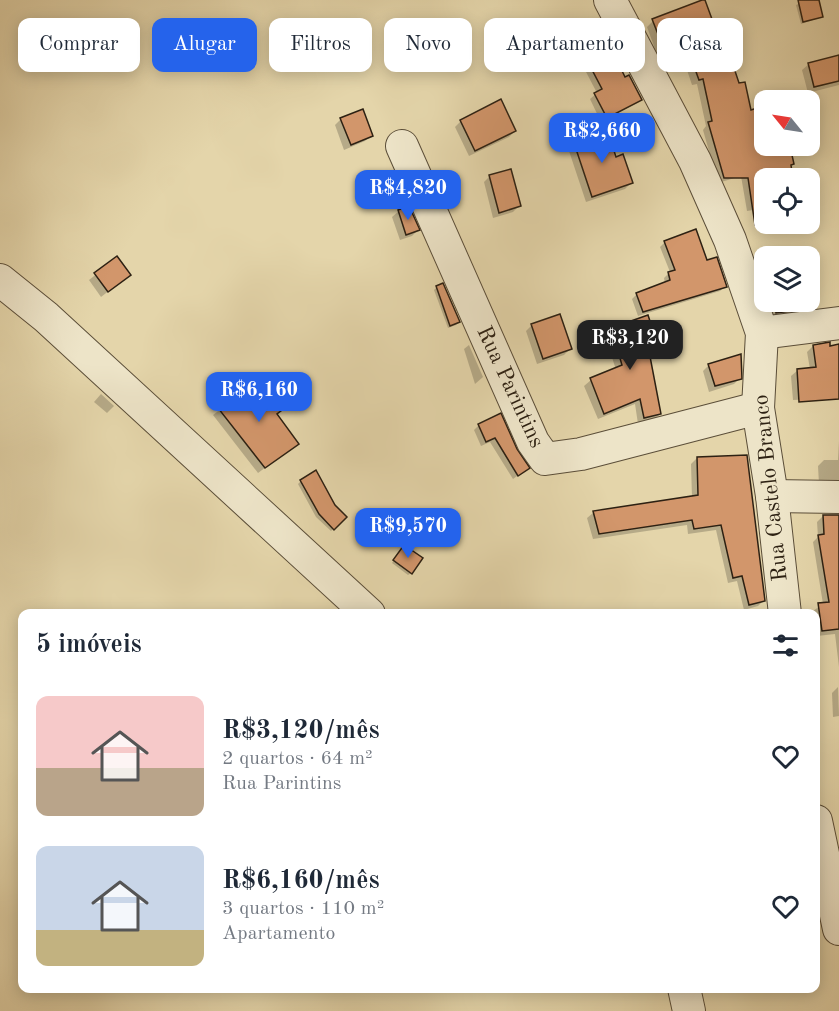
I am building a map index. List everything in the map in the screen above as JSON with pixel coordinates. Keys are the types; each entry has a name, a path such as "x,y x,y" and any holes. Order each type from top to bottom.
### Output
{"street":[{"name":"Rua Castelo Branco","path":"610,0 695,161 730,240 762,333 758,408 772,496 784,609"},
{"name":"Rua Parintins","path":"402,146 533,442 545,459 581,454 758,408"},
{"path":"0,280 46,317 364,609"},
{"path":"762,333 839,323"},
{"path":"772,496 839,497"},
{"path":"820,840 839,929"},
{"path":"685,993 689,1011"}],"building":[{"path":"702,0 705,0 712,18 657,18 657,32 652,19"},
{"path":"798,0 819,0 823,17 803,22"},
{"path":"839,55 839,81 814,87 808,63"},
{"path":"593,72 623,72 625,77 629,75 642,100 607,118 594,93 602,89"},
{"path":"696,72 735,72 739,83 745,82 751,110 754,109 754,156 792,156 794,164 791,165 791,168 754,168 754,218 748,178 724,178 708,122 712,121 703,79 699,80"},
{"path":"501,99 516,131 475,151 460,120"},
{"path":"363,109 373,136 351,145 340,118"},
{"path":"607,129 616,157 623,154 633,183 592,197 573,140"},
{"path":"511,169 521,206 499,213 489,175"},
{"path":"409,206 420,230 406,235 398,210"},
{"path":"696,229 707,260 717,257 727,287 643,312 636,293 670,280 668,272 675,270 664,241"},
{"path":"117,256 131,275 108,292 94,273"},
{"path":"443,283 460,322 450,326 436,286"},
{"path":"560,314 572,349 543,359 531,324"},
{"path":"648,315 657,343 648,346 661,414 644,418 640,399 604,414 590,378 622,365 611,328"},
{"path":"830,342 830,346 839,344 839,399 799,402 797,369 816,367 813,345"},
{"path":"741,354 742,379 715,386 708,364"},
{"path":"259,378 282,410 277,414 299,444 265,468 218,408"},
{"path":"501,413 517,449 530,468 518,476 495,438 486,442 478,424"},
{"path":"747,455 765,601 749,605 742,576 733,578 721,525 694,529 692,520 599,534 593,511 698,495 697,457"},
{"path":"316,470 335,505 347,517 334,530 319,514 300,480"},
{"path":"823,515 839,515 839,629 822,631 818,603 829,602 818,535 824,534"},
{"path":"404,545 423,558 412,574 393,560"}]}
